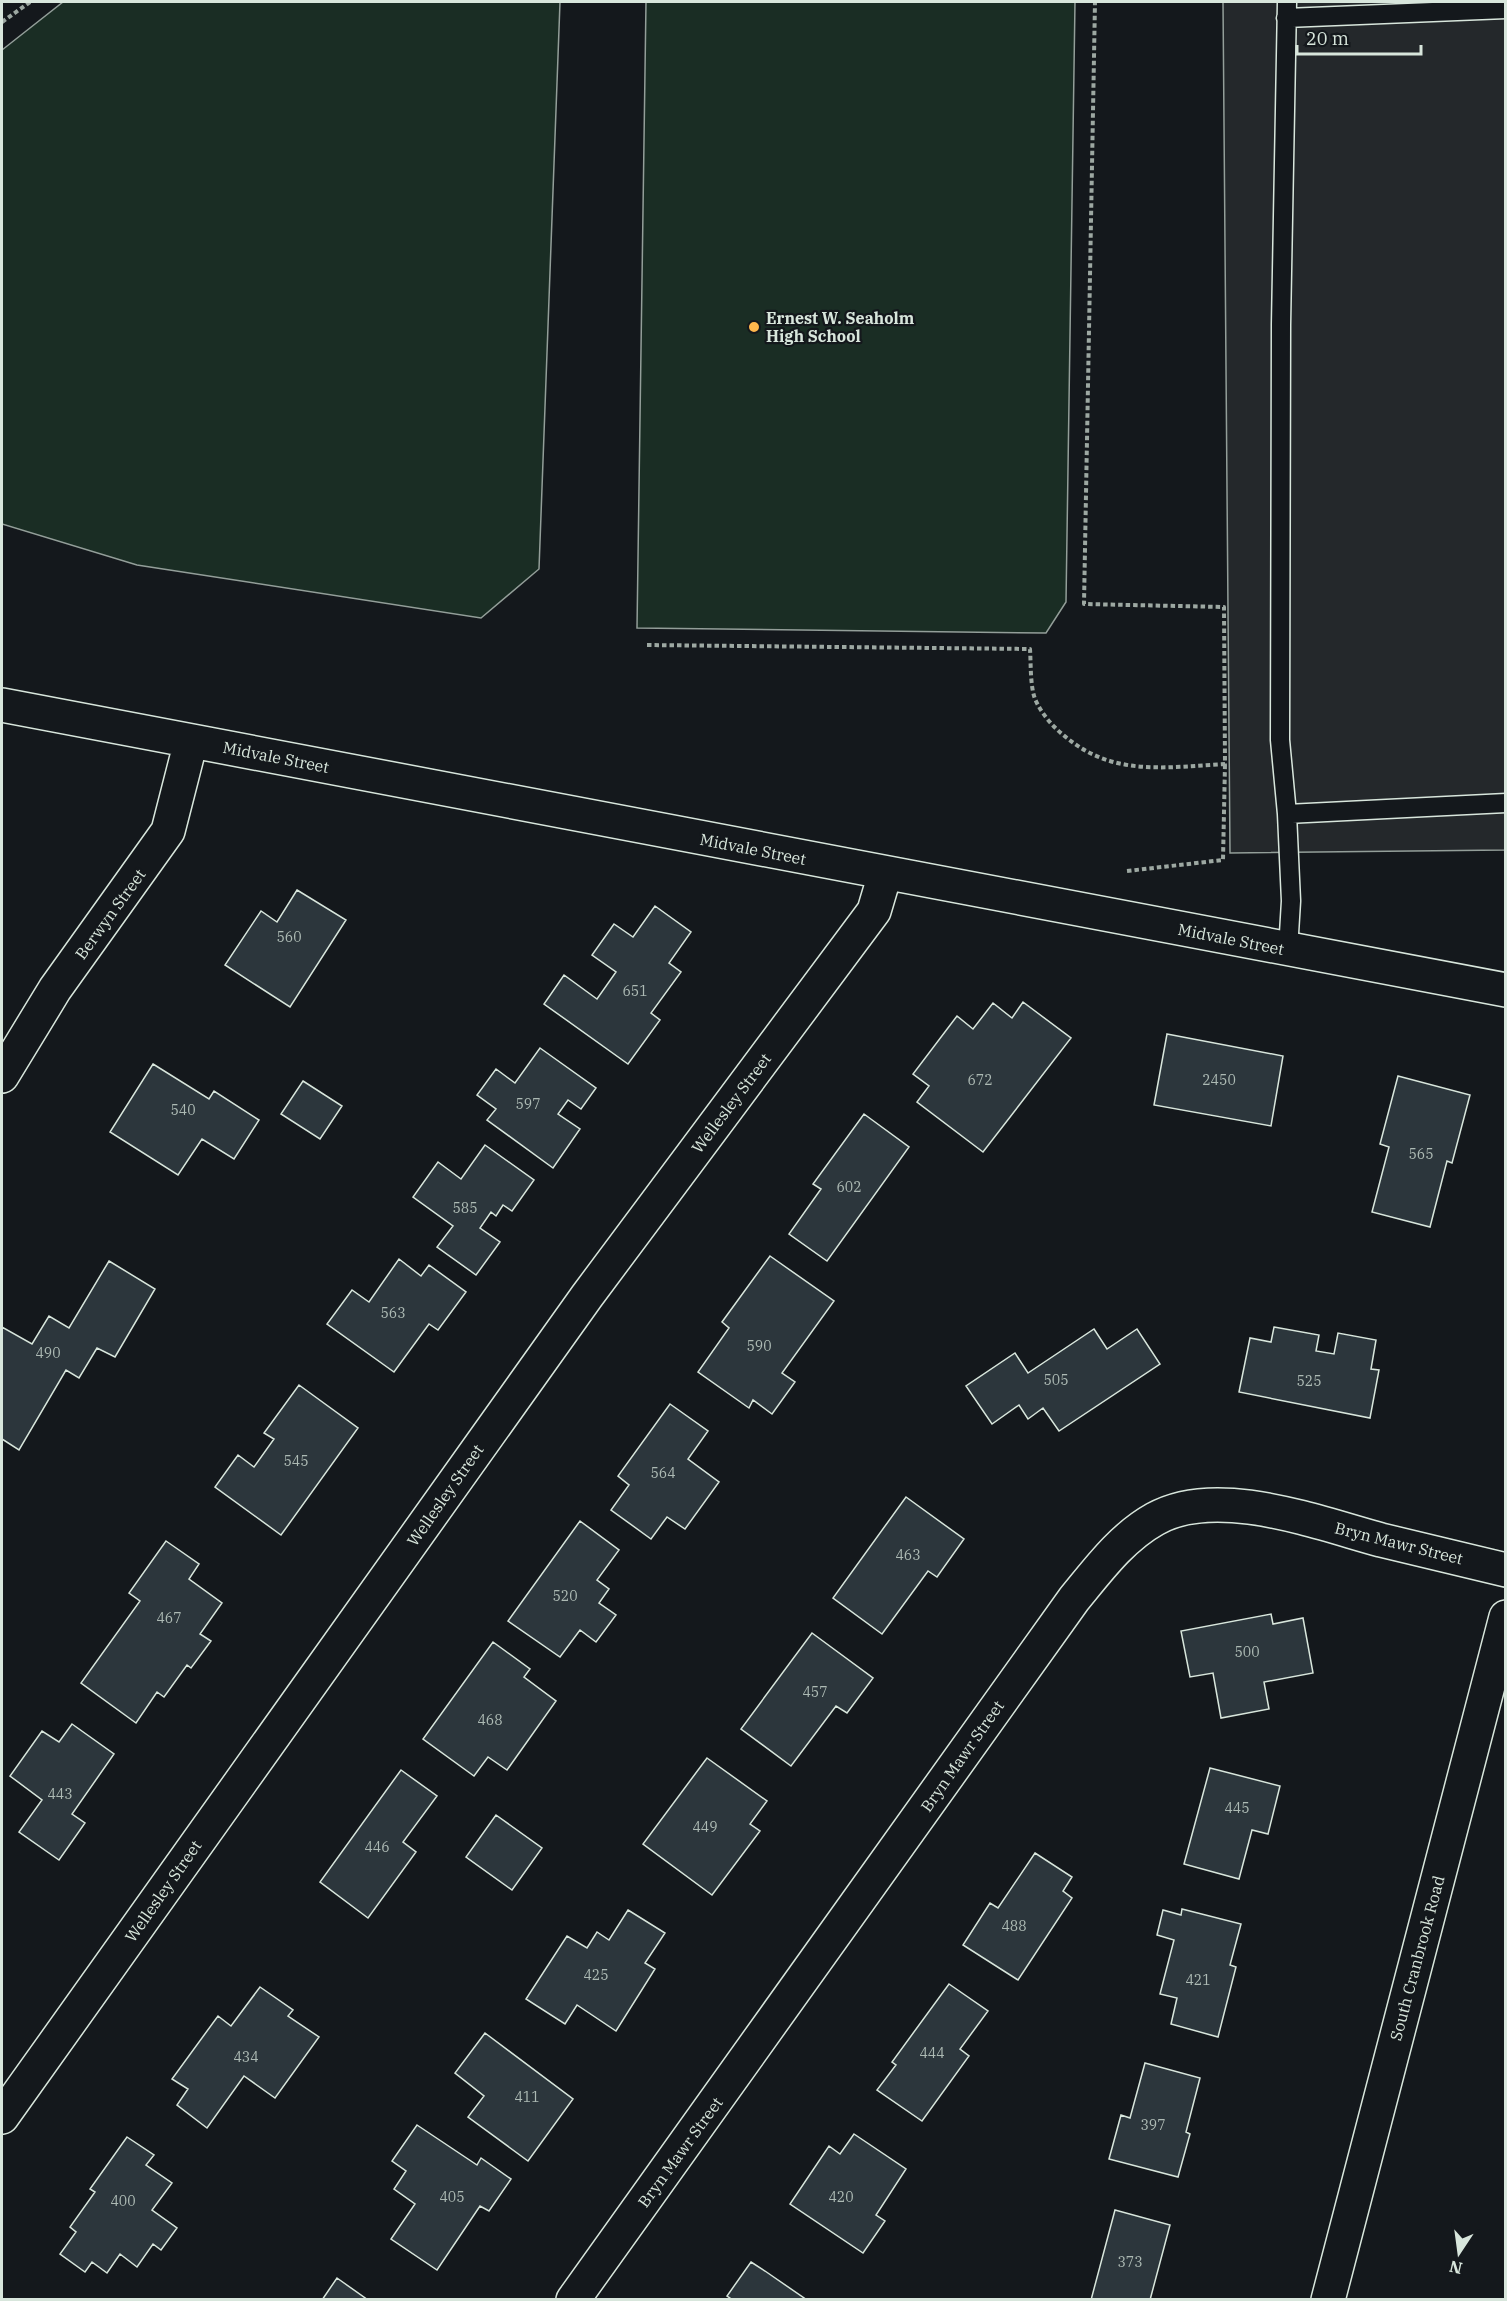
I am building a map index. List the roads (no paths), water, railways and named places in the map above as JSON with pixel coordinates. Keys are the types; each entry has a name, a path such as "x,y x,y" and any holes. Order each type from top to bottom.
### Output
{"street":[{"name":"Midvale Street","path":"2,705 1506,990"},
{"name":"Berwyn Street","path":"2,1076 55,989 168,831 191,741"},
{"name":"Wellesley Street","path":"2,2117 587,1296 874,911 885,874"},
{"name":"Bryn Mawr Street","path":"573,2300 1074,1599 1110,1553 1155,1519 1193,1506 1229,1505 1282,1514 1506,1570"},
{"name":"South Cranbrook Road","path":"1328,2300 1506,1617"}],"lane":[{"path":"1288,950 1291,901 1287,814 1280,740 1281,325 1286,10 1506,9"},
{"path":"1287,814 1506,803"}],"place":[{"name":"Ernest W. Seaholm High School","path":"754,327"}]}
